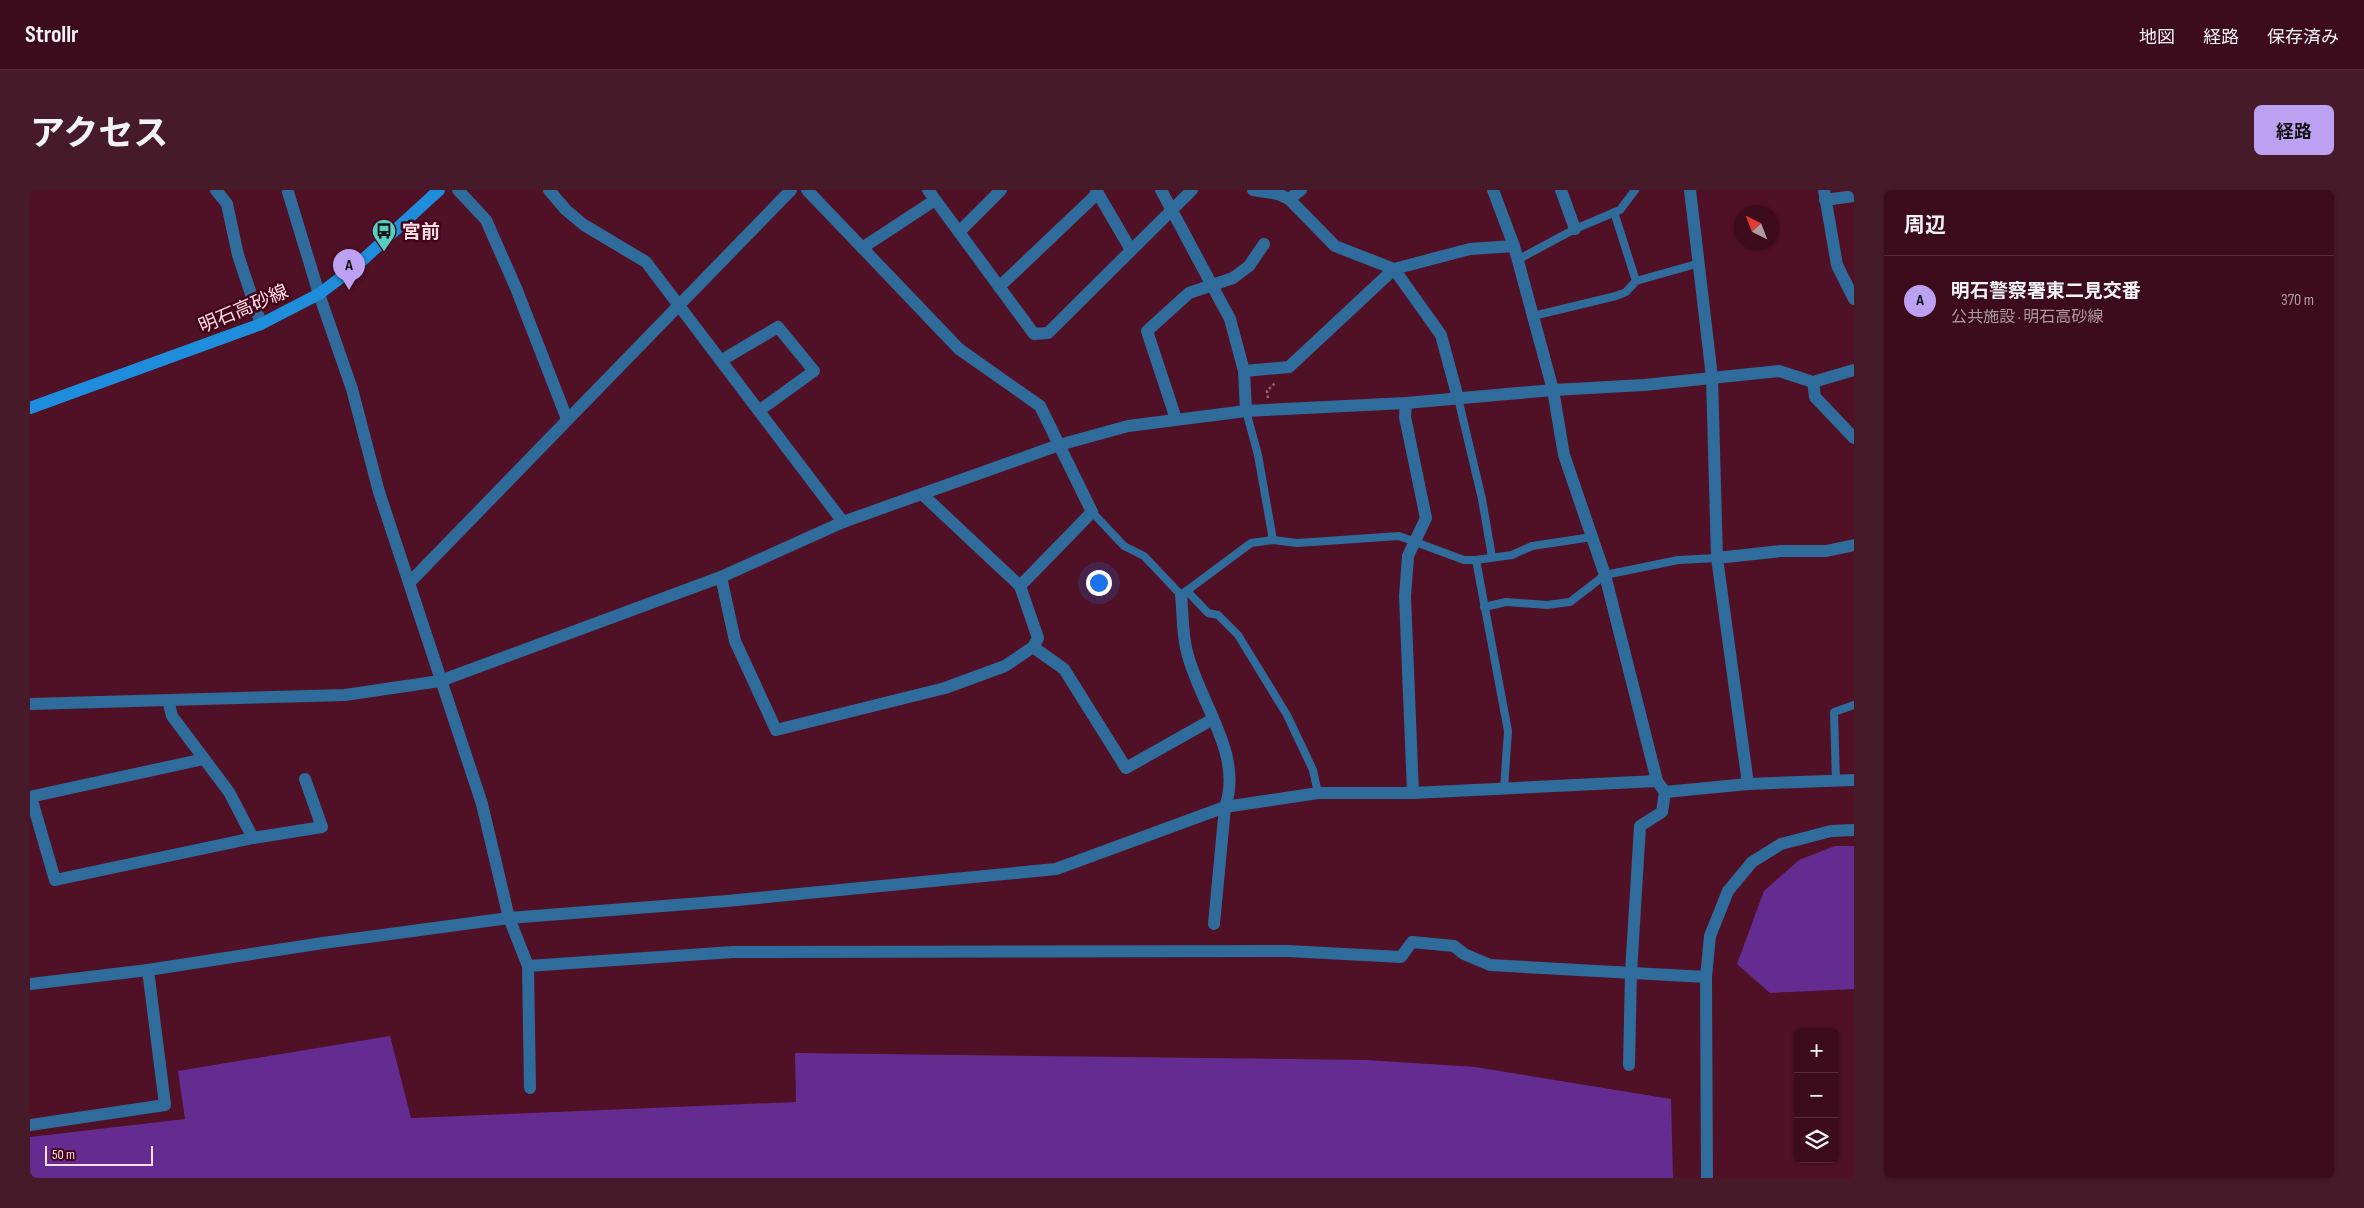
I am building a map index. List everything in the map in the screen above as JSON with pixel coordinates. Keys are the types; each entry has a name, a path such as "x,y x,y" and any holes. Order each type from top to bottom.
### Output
{"main road":[{"name":"明石高砂線","path":"30,408 261,324 319,294 355,267 439,190"}],"street":[{"path":"216,190 227,204 238,255 261,324"},
{"path":"458,190 486,220 516,288 567,419"},
{"path":"549,190 566,210 584,225 646,262 679,303 843,522"},
{"path":"410,582 679,303 791,190"},
{"path":"807,190 960,349 1040,406 1092,512 1020,586"},
{"path":"959,232 1001,190"},
{"path":"1161,190 1230,319 1244,371 1246,411"},
{"path":"862,248 932,195 1034,334 1048,333 1192,190"},
{"path":"1253,190 1278,194 1289,200 1335,246 1394,269 1441,335 1458,398"},
{"path":"1289,200 1301,190"},
{"path":"1494,190 1514,246 1553,390 1564,455 1605,575 1658,781 1665,792 1662,812 1640,826 1631,973 1629,1065"},
{"path":"1561,190 1575,229"},
{"path":"1690,190 1712,377 1717,558 1748,784"},
{"path":"999,287 1097,191 1131,250"},
{"path":"288,192 319,294 352,389 379,492 482,804 509,918 528,966 530,1088"},
{"path":"1854,196 1825,195 1837,265 1854,299"},
{"path":"1176,419 1147,331 1189,293 1233,278 1249,266 1264,244"},
{"path":"1244,371 1289,367 1394,269 1470,249 1514,246"},
{"path":"722,360 778,327 814,370 760,410"},
{"path":"30,704 345,695 440,680 721,577 843,522 1059,445 1128,426 1246,411 1406,403 1779,371 1813,382 1854,370"},
{"path":"1813,382 1815,397 1854,438"},
{"path":"1406,403 1405,417 1426,518 1408,556 1405,596 1413,794"},
{"path":"721,577 735,641 776,730 944,688 1005,666 1033,647 1038,638 1020,586 922,494"},
{"path":"1717,558 1781,551 1826,551 1854,545"},
{"path":"1184,593 1187,652 1225,750 1231,790 1225,807 1214,924"},
{"path":"1033,647 1064,668 1126,768 1213,719"},
{"path":"168,700 172,716 229,792 253,838"},
{"path":"204,759 31,797 55,880 253,838 322,827 305,779"},
{"path":"1665,792 1748,784 1854,780"},
{"path":"30,984 148,970 323,943 509,918 727,901 1056,869 1225,807 1318,793 1413,794 1658,781"},
{"path":"1707,1178 1706,977 1710,936 1728,891 1752,862 1781,844 1831,831 1854,830"},
{"path":"528,966 733,952 1288,951 1401,957 1412,942 1454,946 1464,954 1490,965 1706,977"},
{"path":"30,1125 165,1105 148,970"}],"lane":[{"path":"1517,260 1575,229 1620,210 1635,190"},
{"path":"1614,212 1636,281"},
{"path":"1533,316 1616,296 1626,292 1636,281 1700,263"},
{"path":"1458,398 1482,499 1492,557"},
{"path":"1246,411 1258,455 1273,540"},
{"path":"1092,512 1124,546 1144,556 1184,593 1208,613 1218,615 1238,635 1287,714 1313,770 1318,793"},
{"path":"1184,593 1251,543 1273,540 1297,543 1398,536 1464,560 1476,560 1512,554 1532,546 1592,537"},
{"path":"1484,607 1506,602 1547,605 1570,602 1605,575 1678,560 1717,558"},
{"path":"1476,560 1508,731 1504,789"},
{"path":"1836,781 1834,712 1854,705"}],"path":[{"path":"1270,410 1267,391 1289,367"}],"shaded area":[{"path":"1835,846 1854,846 1854,989 1770,993 1737,964 1764,891 1799,860"},
{"path":"390,1036 411,1118 796,1102 795,1053 1367,1060 1475,1067 1671,1099 1673,1178 30,1178 30,1137 185,1119 178,1071"}],"place":[{"name":"宮前","path":"384,252"},
{"name":"明石警察署東二見交番","path":"349,290"}]}
